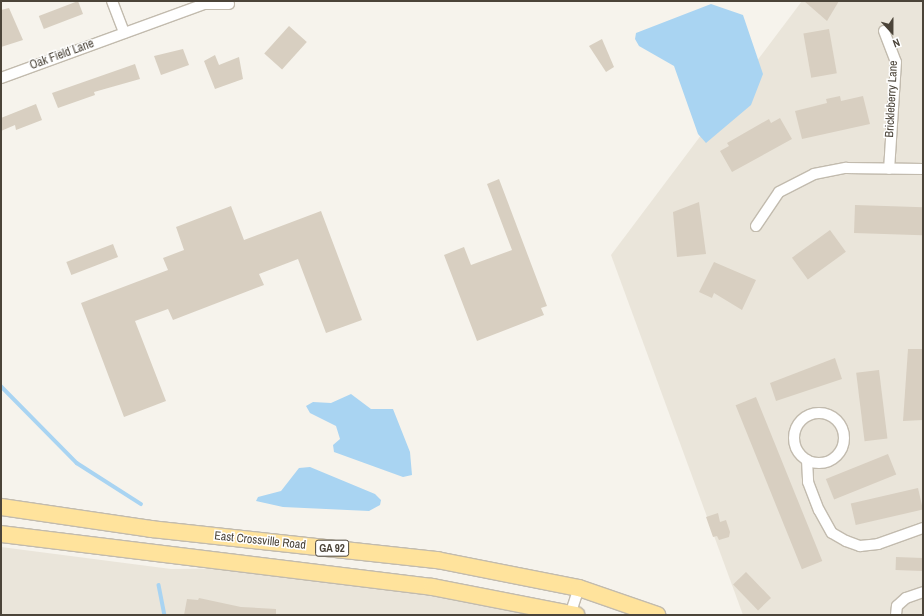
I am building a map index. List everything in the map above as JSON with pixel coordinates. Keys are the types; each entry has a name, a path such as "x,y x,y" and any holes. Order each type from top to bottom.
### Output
{"main road":[{"name":"East Crossville Road","path":"1,507 151,529 437,560 579,588 657,615"},
{"name":"East Crossville Road","path":"1,534 432,587 572,614"}],"street":[{"path":"112,1 124,33"},
{"name":"Oak Field Lane","path":"1,78 204,4 229,4"},
{"name":"Brickleberry Lane","path":"884,31 896,62 889,169"},
{"path":"756,226 779,192 790,184 814,174 846,168 923,169"},
{"path":"807,460 826,462 841,450 843,431 831,416 812,414 796,426 795,445 807,460 808,482 819,510 832,533 860,546 878,544 923,528"},
{"path":"572,614 579,588"},
{"path":"896,615 897,606 906,598 923,592"}],"shaded area":[{"path":"802,1 923,1 923,615 743,615 611,255"},
{"path":"1,547 171,569 291,568 576,615 1,615"}],"water":[{"path":"711,4 743,15 763,74 751,105 706,143 698,134 674,66 639,46 635,39 636,33"},
{"path":"351,394 371,409 393,409 410,452 412,475 403,477 334,452 333,445 340,439 336,426 310,413 306,406 313,402 331,403"},
{"path":"310,467 375,494 381,500 380,505 369,511 283,507 256,501 258,497 281,491 299,468"}],"building":[{"path":"78,1 83,14 44,29 39,16"},
{"path":"804,1 839,1 827,21"},
{"path":"9,8 23,40 1,47 1,10"},
{"path":"289,26 307,42 282,70 264,53"},
{"path":"829,29 837,73 811,78 803,34"},
{"path":"602,39 614,67 606,72 589,46"},
{"path":"183,49 189,65 161,75 154,56"},
{"path":"215,55 219,65 239,57 243,79 215,89 204,61"},
{"path":"135,64 140,79 94,92 95,95 58,108 52,93"},
{"path":"840,96 841,101 863,96 870,124 802,139 795,111 827,103 826,99"},
{"path":"36,104 42,120 16,130 15,125 1,131 1,118"},
{"path":"780,118 792,139 732,172 720,151 729,146 727,143 769,119 771,123"},
{"path":"499,179 547,306 541,308 544,315 477,341 444,255 464,247 471,265 512,250 487,184"},
{"path":"699,202 706,254 677,257 673,212"},
{"path":"855,205 923,207 922,235 854,233"},
{"path":"231,206 244,240 321,211 362,320 326,333 298,259 259,274 264,285 173,320 168,309 135,321 166,401 124,417 81,303 168,270 163,258 184,250 176,227"},
{"path":"830,230 846,252 808,279 792,258"},
{"path":"113,244 118,257 71,275 66,262"},
{"path":"714,262 756,280 742,310 714,293 712,298 699,292"},
{"path":"908,349 923,349 923,420 903,421"},
{"path":"835,358 842,379 776,401 770,383"},
{"path":"879,370 887,438 865,441 856,373"},
{"path":"756,397 822,561 802,569 736,405"},
{"path":"888,454 896,474 834,499 826,479"},
{"path":"918,488 923,509 856,525 851,504"},
{"path":"718,513 720,522 726,520 730,532 729,537 719,540 717,536 713,537 706,517"},
{"path":"896,557 923,558 923,571 896,570"},
{"path":"746,572 771,598 758,610 733,585"},
{"path":"199,598 241,607 276,609 276,615 184,615 187,599 198,600"}],"waterway":[{"path":"1,386 77,463 141,504"},
{"path":"159,585 165,615"}]}
